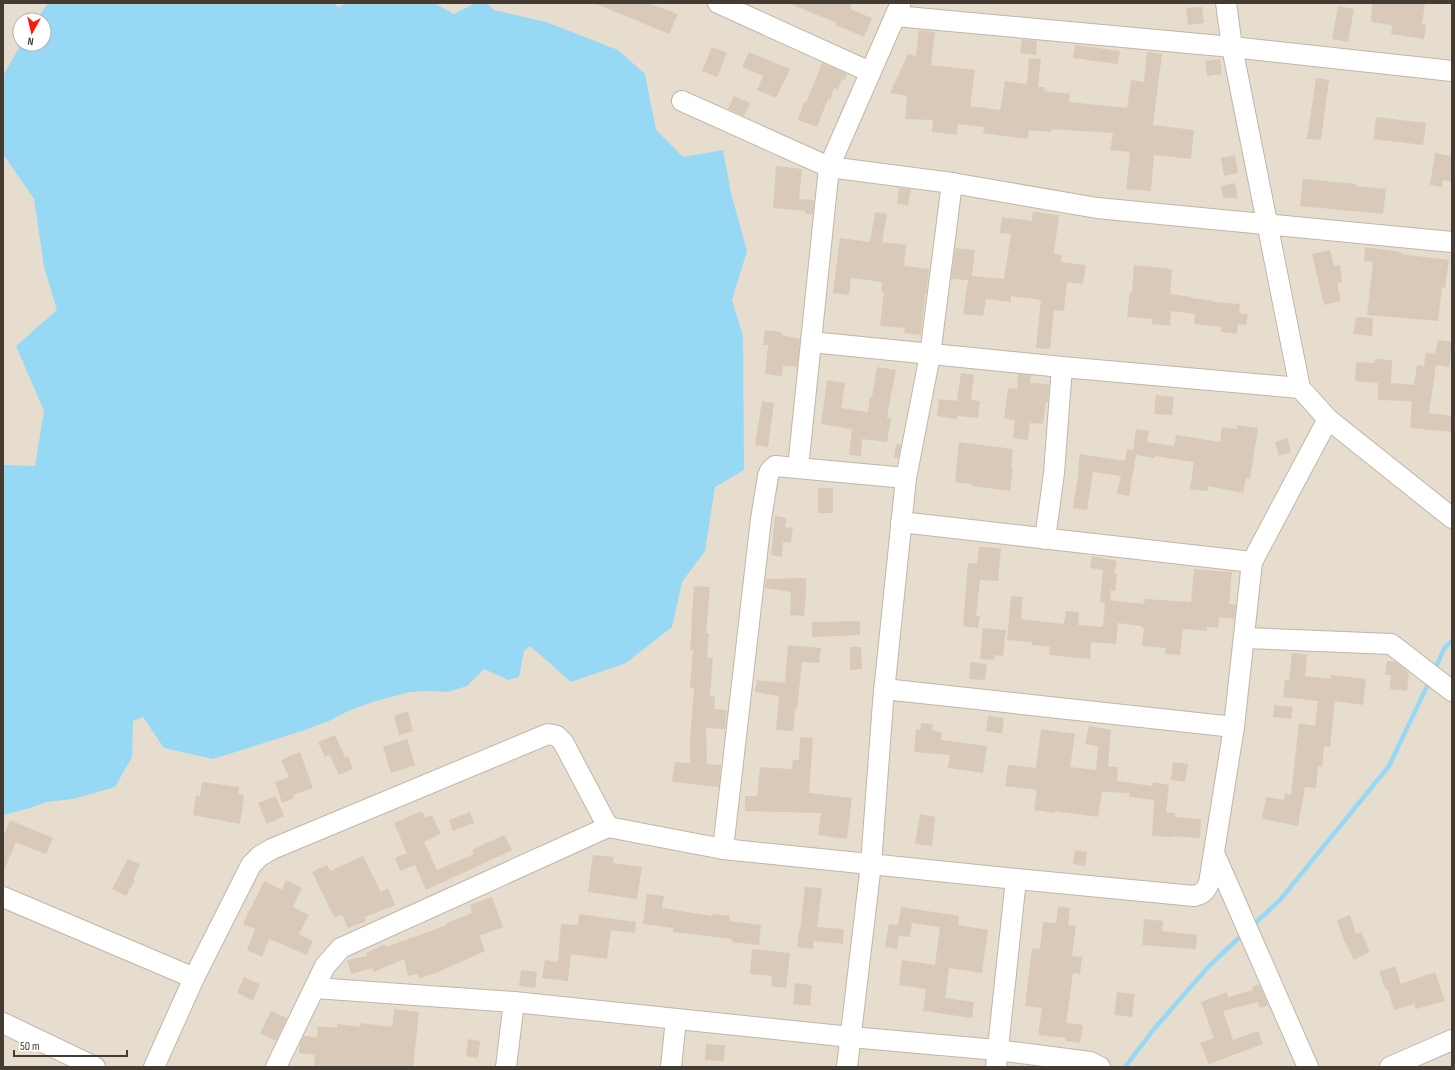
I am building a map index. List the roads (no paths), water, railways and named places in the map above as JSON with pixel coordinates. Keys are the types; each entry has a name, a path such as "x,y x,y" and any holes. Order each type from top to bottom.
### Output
{"street":[{"path":"718,3 870,72"},
{"path":"1226,3 1232,47 1300,388 1328,419 1452,518"},
{"path":"798,468 829,166 898,10 1452,71"},
{"path":"682,101 829,166 952,183 1098,208 1452,242"},
{"path":"847,1067 871,864 884,689 906,478 930,355 952,183"},
{"path":"811,342 1062,368 1300,388"},
{"path":"1045,539 1054,473 1062,368"},
{"path":"276,1067 325,966 341,948 608,827 723,849 1194,896 1201,894 1206,890 1214,854 1234,727 1245,638 1252,562 1328,419"},
{"path":"723,849 761,519 770,471 775,466 906,478"},
{"path":"901,522 1252,562"},
{"path":"1245,638 1390,644 1452,691"},
{"path":"884,689 1234,727"},
{"path":"154,1067 194,978 251,865 260,856 279,846 548,734 557,736 563,742 608,827"},
{"path":"1214,854 1308,1067"},
{"path":"997,1059 1016,879"},
{"path":"3,897 194,978"},
{"path":"314,988 514,1002 851,1038 997,1059 1090,1062 1100,1067"},
{"path":"506,1067 514,1002"},
{"path":"671,1067 676,1019"},
{"path":"3,1023 95,1067"},
{"path":"1390,1067 1452,1040"}],"water":[{"path":"48,3 332,3 339,7 347,3 434,3 454,14 475,3 486,3 494,10 546,22 618,50 645,74 656,130 683,157 723,150 731,193 747,251 732,300 743,336 744,470 715,487 705,551 682,582 672,627 626,663 571,682 530,646 524,651 519,677 508,680 484,669 467,686 448,692 410,692 376,701 348,711 329,721 302,731 213,759 164,748 143,717 133,721 132,757 115,787 73,799 47,802 3,815 3,465 35,466 44,411 16,346 57,310 44,267 34,199 3,154 3,76 16,52 52,52 52,12 42,12"}],"waterway":[{"path":"1434,671 1445,647 1452,641"},
{"path":"1252,926 1280,900 1389,766 1430,680"},
{"path":"1125,1067 1154,1029 1209,966 1243,934"}]}
